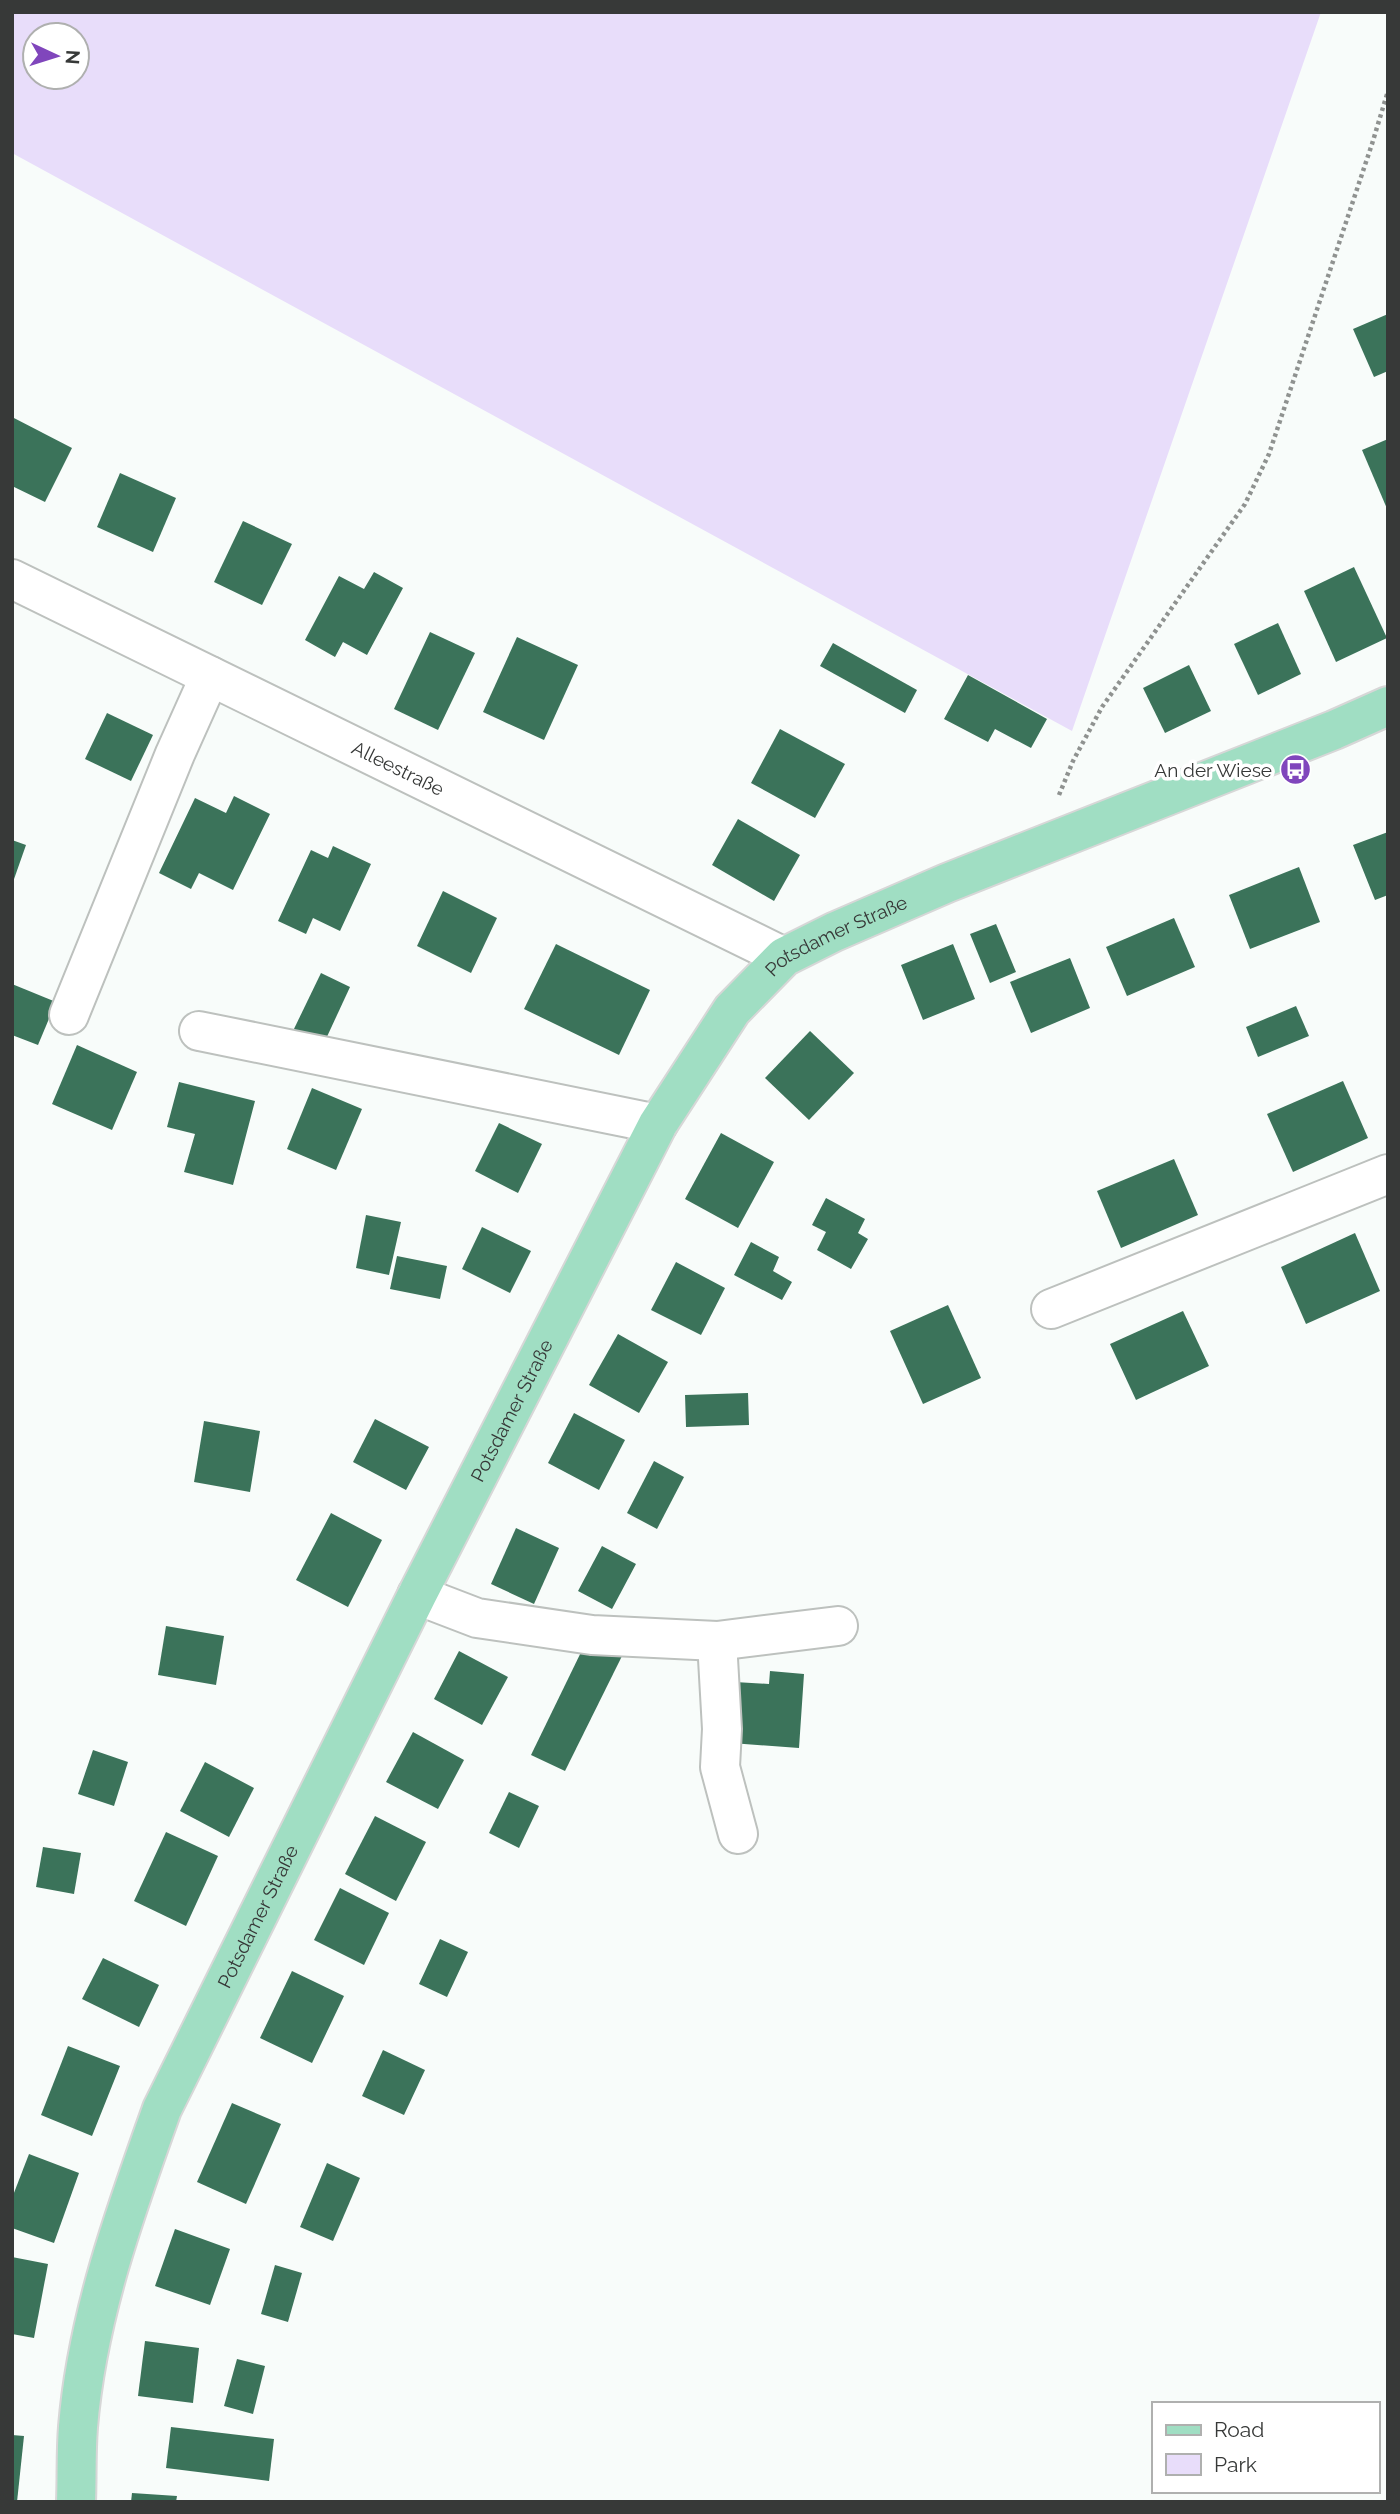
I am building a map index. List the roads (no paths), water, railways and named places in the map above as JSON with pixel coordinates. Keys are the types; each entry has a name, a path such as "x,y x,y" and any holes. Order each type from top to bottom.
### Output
{"main road":[{"name":"Potsdamer Straße","path":"76,2502 78,2427 88,2354 105,2280 162,2109 416,1595 658,1124 732,1010 784,957 834,932 1066,834 1334,730 1388,706"}],"street":[{"name":"Alleestraße","path":"12,579 784,957"},
{"path":"69,1015 175,754 210,676"},
{"path":"199,1031 658,1124"},
{"path":"1051,1308 1388,1174"},
{"path":"416,1595 477,1618 592,1635 717,1641 838,1626"},
{"path":"717,1641 722,1729 720,1767 738,1834"}],"place":[{"name":"An der Wiese","path":"1295,770"}]}
